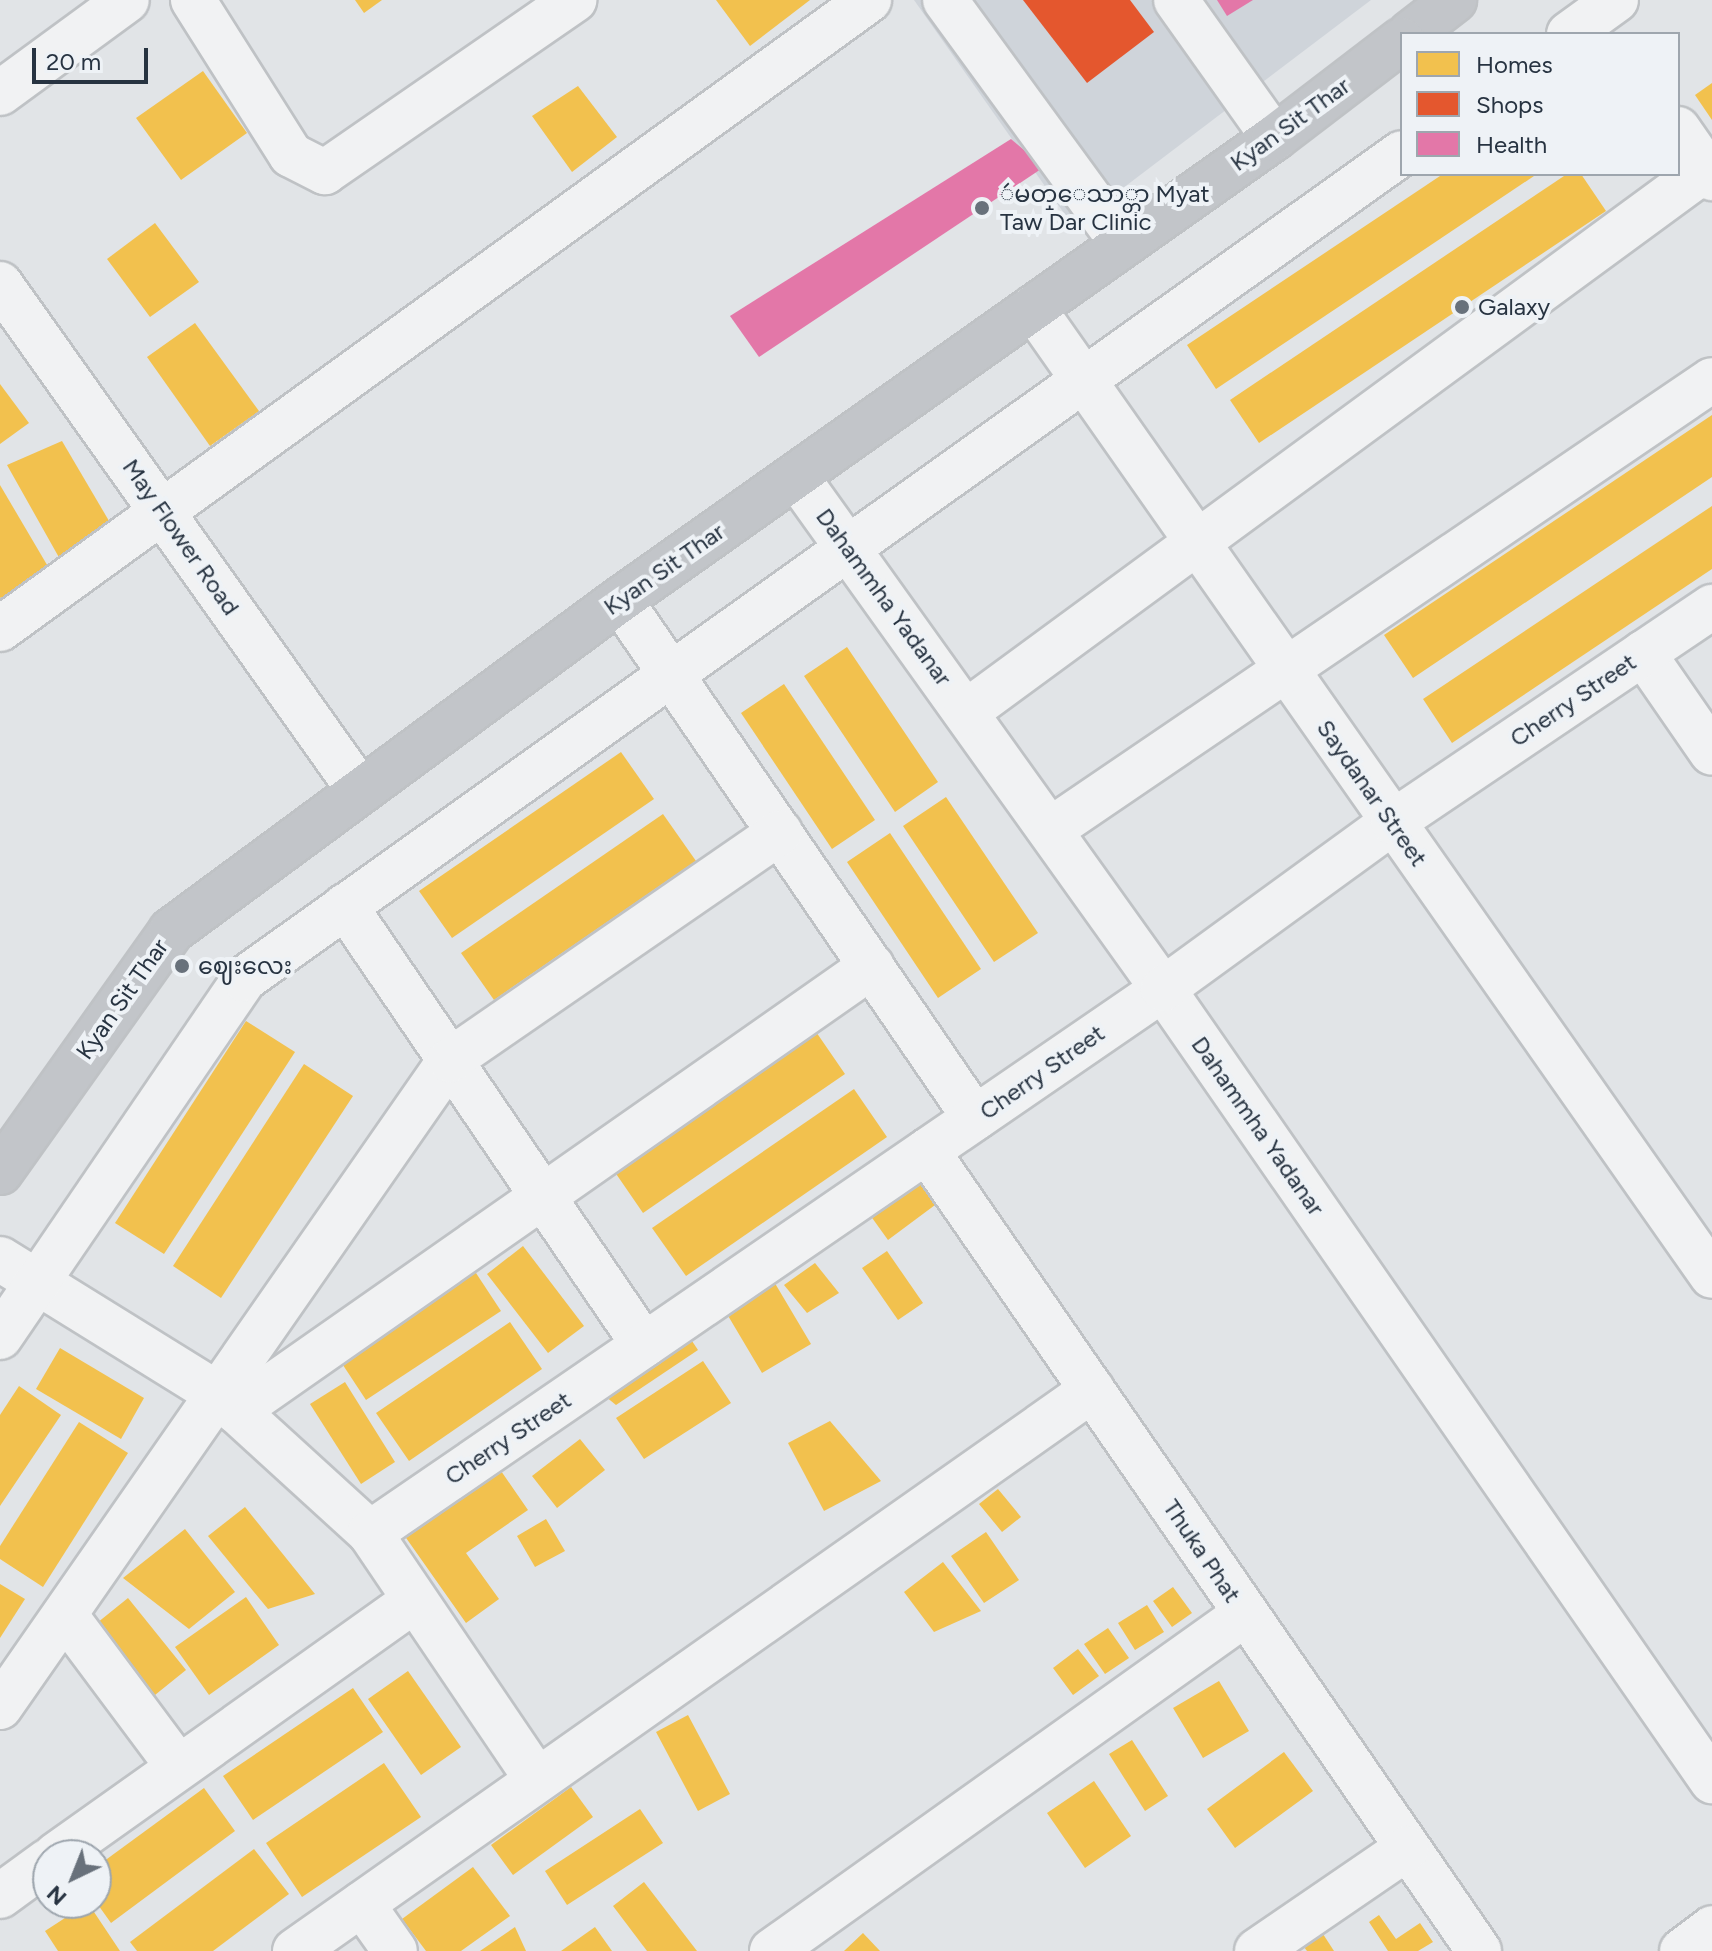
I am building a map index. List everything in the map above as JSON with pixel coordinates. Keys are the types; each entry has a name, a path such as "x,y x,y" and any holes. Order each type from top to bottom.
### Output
{"main road":[{"path":"1413,32 1454,0"},
{"name":"Kyan Sit Thar","path":"0,1172 171,931 620,600 1274,138 1400,42"}],"street":[{"path":"0,93 127,0"},
{"path":"193,0 291,155 325,172 574,0"},
{"path":"0,629 165,513 869,0"},
{"path":"945,0 1122,243"},
{"path":"1176,0 1274,138"},
{"path":"966,712 1709,173 1680,132"},
{"path":"0,1337 244,979 1400,154"},
{"name":"May Flower Road","path":"0,284 360,791"},
{"name":"Saydanar Street","path":"1033,308 1712,1276"},
{"path":"1050,830 1712,380"},
{"name":"Dahammha Yadanar","path":"796,476 1163,989 1712,1781"},
{"path":"620,600 975,1118"},
{"name":"Cherry Street","path":"370,1533 1163,989 1393,822 1712,607"},
{"path":"1643,653 1712,753"},
{"path":"0,1707 65,1615 227,1403 450,1060 780,832"},
{"path":"345,906 644,1345"},
{"path":"227,1403 543,1196 872,966"},
{"name":"Thuka Phat","path":"927,1151 1479,1951"},
{"path":"0,1259 227,1403 370,1533 413,1601 536,1778"},
{"path":"295,1951 536,1778 1092,1390"},
{"path":"78,1839 177,1765 413,1601"},
{"path":"772,1951 1245,1614"},
{"path":"65,1615 177,1765"},
{"path":"1257,1951 1406,1849"},
{"path":"0,1896 32,1873"},
{"path":"362,1904 395,1951"},
{"path":"1682,1951 1712,1928"}],"shaded area":[{"path":"914,0 1371,0 1073,226"}],"building: Homes":[{"path":"355,0 382,0 364,13"},
{"path":"716,0 810,0 750,46"},
{"path":"203,71 247,133 181,180 136,118"},
{"path":"1712,83 1712,120 1695,95"},
{"path":"578,86 617,137 572,172 532,116"},
{"path":"1440,176 1534,176 1216,389 1187,345"},
{"path":"1564,176 1582,176 1606,211 1259,443 1230,400"},
{"path":"155,223 199,282 150,317 107,259"},
{"path":"195,323 259,411 210,446 147,357"},
{"path":"0,384 29,423 0,444"},
{"path":"1712,415 1712,477 1413,678 1384,635"},
{"path":"62,441 112,526 61,561 7,465"},
{"path":"0,485 53,575 4,604 0,597"},
{"path":"1712,506 1712,569 1452,743 1423,699"},
{"path":"847,647 938,782 895,812 804,676"},
{"path":"784,684 875,820 832,849 741,713"},
{"path":"621,752 654,799 452,938 419,891"},
{"path":"946,797 1038,933 994,962 903,826"},
{"path":"663,814 696,861 494,1000 461,953"},
{"path":"890,833 981,969 938,998 847,862"},
{"path":"246,1021 295,1052 164,1254 115,1223"},
{"path":"812,1026 845,1074 643,1213 610,1165"},
{"path":"304,1064 353,1096 221,1298 173,1266"},
{"path":"854,1089 887,1137 686,1276 652,1228"},
{"path":"917,1180 935,1205 888,1240 870,1215"},
{"path":"523,1246 584,1326 548,1353 487,1274"},
{"path":"887,1251 923,1303 898,1320 862,1268"},
{"path":"815,1263 839,1293 807,1313 784,1285"},
{"path":"474,1270 501,1311 366,1400 339,1359"},
{"path":"773,1280 811,1344 762,1373 724,1309"},
{"path":"510,1322 542,1369 409,1461 376,1413"},
{"path":"684,1329 698,1350 616,1405 595,1388"},
{"path":"60,1348 144,1398 121,1439 36,1389"},
{"path":"703,1361 731,1403 644,1459 616,1418"},
{"path":"345,1382 395,1462 361,1484 310,1404"},
{"path":"19,1386 61,1415 0,1506 0,1415"},
{"path":"830,1421 881,1481 824,1511 788,1443"},
{"path":"79,1422 128,1453 43,1587 0,1559 0,1546"},
{"path":"580,1439 605,1470 557,1508 532,1476"},
{"path":"499,1468 528,1510 466,1553 499,1599 466,1623 404,1535"},
{"path":"998,1489 1021,1517 1002,1532 979,1504"},
{"path":"245,1507 315,1594 268,1609 208,1536"},
{"path":"546,1519 565,1551 535,1567 517,1536"},
{"path":"185,1529 235,1592 189,1629 123,1578"},
{"path":"986,1532 1019,1580 984,1603 951,1556"},
{"path":"943,1562 981,1611 934,1632 904,1592"},
{"path":"0,1584 25,1599 0,1638"},
{"path":"1173,1587 1192,1613 1172,1627 1153,1601"},
{"path":"246,1597 279,1645 209,1695 175,1647"},
{"path":"128,1598 186,1670 155,1695 97,1623"},
{"path":"1147,1605 1164,1632 1135,1650 1118,1623"},
{"path":"1108,1628 1129,1658 1105,1674 1084,1644"},
{"path":"1078,1649 1099,1676 1073,1695 1053,1668"},
{"path":"408,1671 461,1747 421,1775 368,1699"},
{"path":"1219,1681 1249,1731 1203,1758 1173,1708"},
{"path":"353,1688 383,1732 253,1820 223,1776"},
{"path":"688,1715 730,1794 698,1811 656,1732"},
{"path":"1132,1740 1168,1796 1145,1811 1109,1754"},
{"path":"1284,1752 1313,1791 1235,1848 1207,1809"},
{"path":"384,1763 421,1817 302,1897 266,1843"},
{"path":"1094,1781 1131,1836 1085,1868 1047,1813"},
{"path":"571,1787 593,1817 513,1875 491,1845"},
{"path":"204,1788 235,1831 111,1923 108,1919 112,1919 112,1855"},
{"path":"640,1809 663,1843 567,1905 545,1871"},
{"path":"254,1849 289,1894 213,1951 137,1951 130,1942"},
{"path":"473,1867 510,1916 461,1951 426,1951 402,1919"},
{"path":"644,1882 697,1951 647,1951 613,1906"},
{"path":"1379,1915 1396,1939 1420,1923 1433,1942 1418,1951 1388,1951 1369,1922"},
{"path":"63,1919 99,1919 120,1951 58,1951 45,1931"},
{"path":"515,1927 526,1951 480,1951"},
{"path":"595,1927 612,1951 561,1951"},
{"path":"863,1933 880,1951 844,1951"},
{"path":"1323,1934 1334,1951 1307,1951 1304,1947"}],"building: Shops":[{"path":"1023,0 1130,0 1154,32 1087,83"}],"building: Health":[{"path":"1217,0 1253,0 1227,16"},
{"path":"1011,139 1044,167 759,357 730,316"}],"place":[{"name":"ဴမတ္ေသာ္တာ Myat Taw Dar Clinic","path":"982,208"},
{"name":"Galaxy","path":"1462,307"},
{"name":"ဈေးလေး","path":"182,966"}]}
